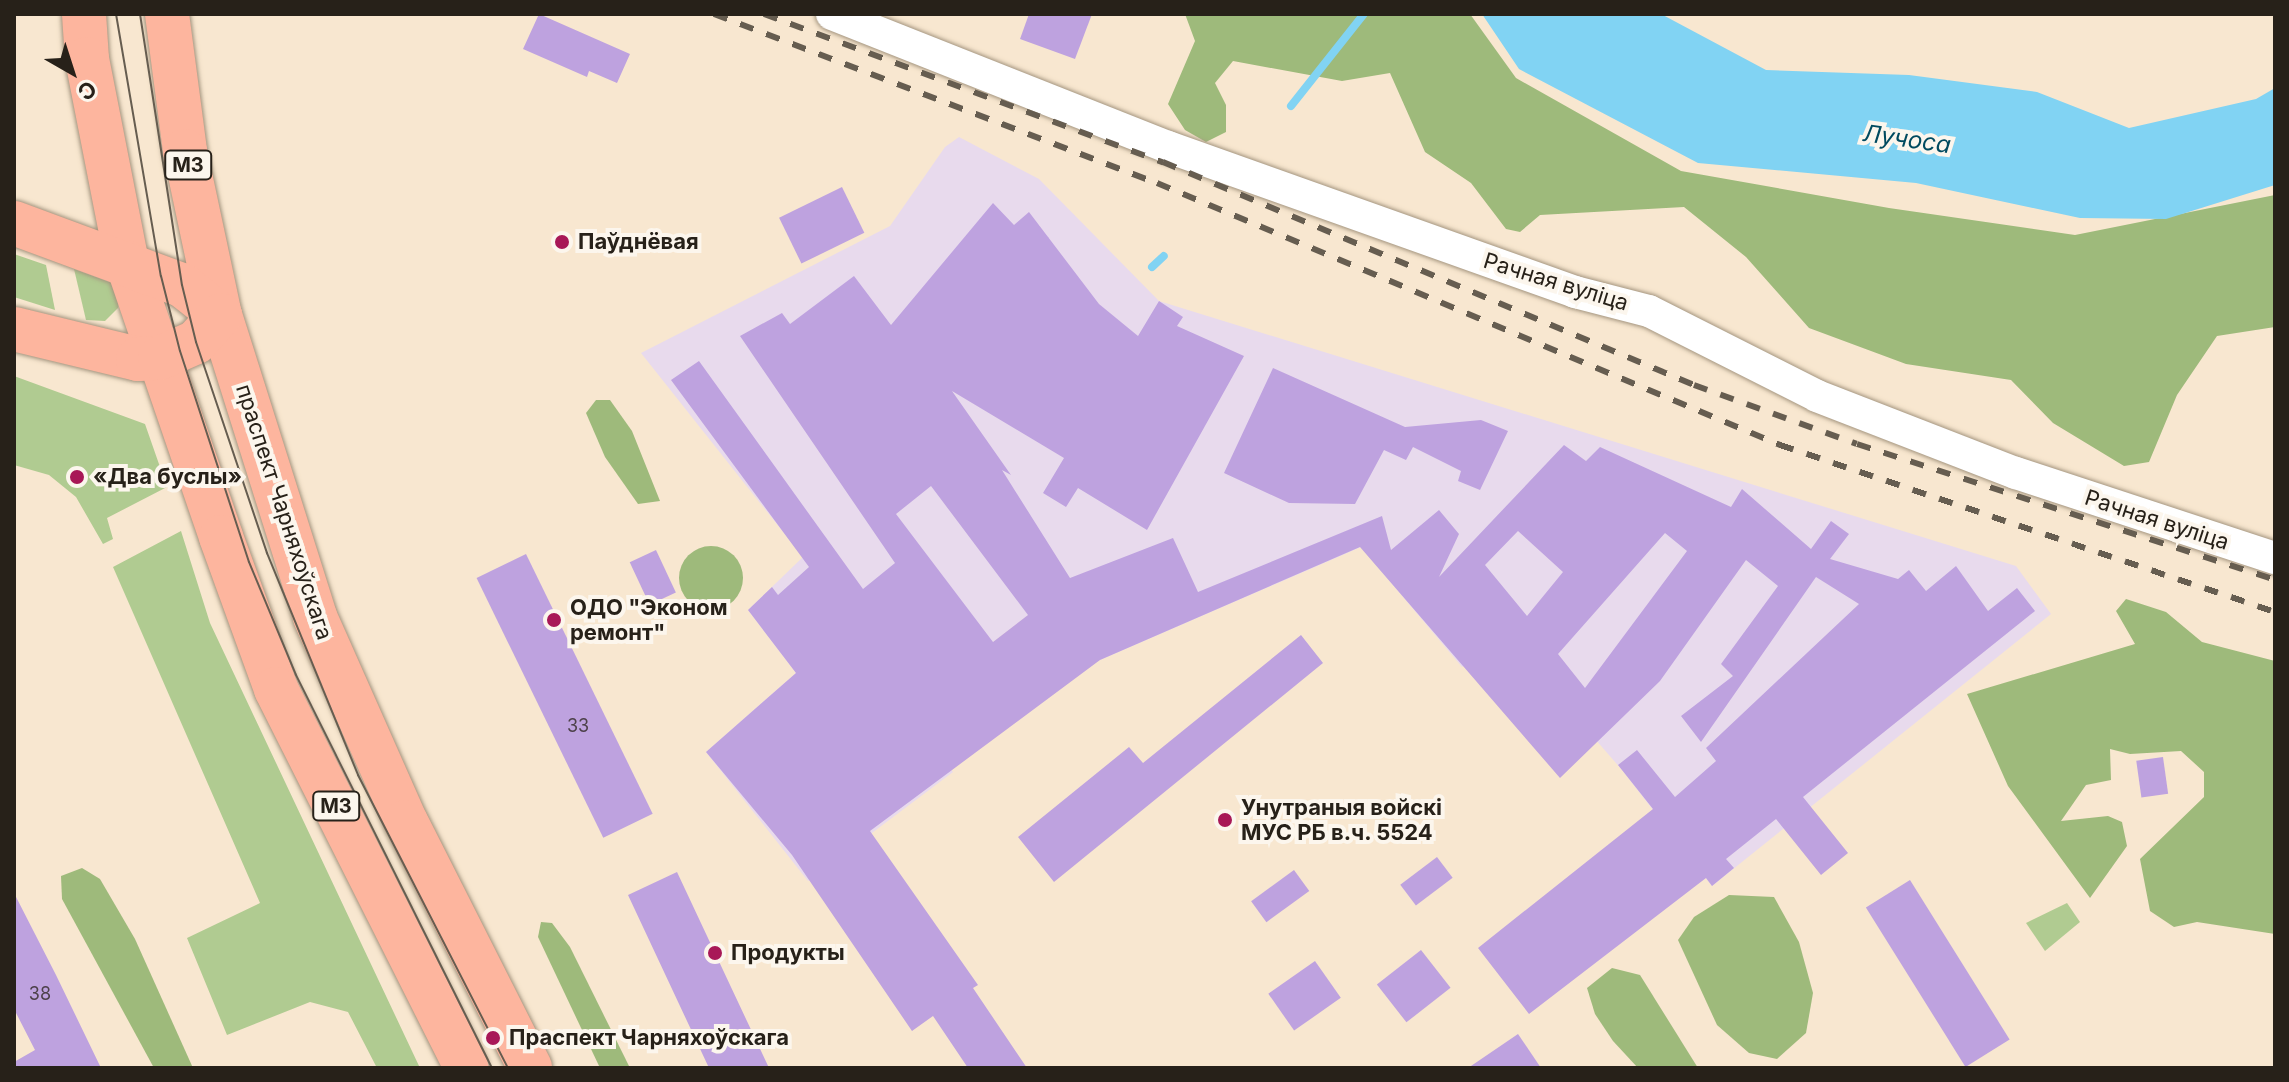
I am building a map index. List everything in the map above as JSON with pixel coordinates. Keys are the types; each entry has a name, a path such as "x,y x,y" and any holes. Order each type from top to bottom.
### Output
{"main road":[{"name":"М3","path":"84,14 87,59 127,262 276,689 467,1068"},
{"name":"праспект Чарняхоўскага","path":"167,14 185,151 220,315 315,617 406,822 530,1068"},
{"path":"14,223 127,262 182,285 220,315 196,342 160,358 87,349 14,329"}],"street":[{"name":"Рачная вуліца","path":"832,14 1168,147 1575,292 1649,311 1817,396 2016,473 2275,558"}],"shaded area":[{"path":"959,137 1039,179 1159,301 2016,566 2051,614 1712,886 1622,770 1503,633 1462,667 1361,547 1100,660 1052,597 905,709 953,772 808,881 706,752 796,673 748,610 803,557 641,353 890,226 945,147"}],"green space":[{"path":"1185,14 1470,14 1516,78 1681,171 1889,208 2075,235 2275,195 2275,327 2217,336 2177,395 2149,462 2124,466 2053,423 2011,380 1906,364 1809,328 1746,257 1684,207 1540,215 1520,232 1506,229 1471,183 1425,152 1390,73 1342,81 1233,61 1215,83 1226,105 1226,132 1206,142 1185,130 1168,104 1195,41"},
{"path":"14,254 46,265 55,310 14,297"},
{"path":"74,269 112,283 120,295 118,308 105,321 86,320"},
{"path":"14,376 145,424 167,487 107,518 113,539 103,544 76,497 49,475 14,465"},
{"path":"596,400 610,400 632,431 660,501 638,504 605,457 586,413"},
{"path":"181,531 210,623 420,1068 377,1068 348,1012 310,1002 227,1035 187,938 260,903 113,567"},
{"path":"705,546 717,546 734,555 741,566 741,590 734,601 717,610 705,610 693,605 684,596 679,584 679,572 684,560 693,551"},
{"path":"2126,599 2166,612 2202,642 2275,661 2275,934 2197,922 2174,927 2150,911 2140,859 2204,797 2204,772 2181,751 2130,754 2110,749 2111,780 2086,785 2061,821 2108,816 2122,822 2127,846 2090,898 2008,786 1967,694 2135,644 2116,611"},
{"path":"82,868 100,879 135,939 193,1068 154,1068 62,899 61,876"},
{"path":"1729,895 1774,897 1799,942 1813,993 1806,1033 1777,1059 1749,1053 1717,1025 1678,940 1694,917"},
{"path":"2067,903 2080,922 2045,951 2026,923"},
{"path":"541,922 552,923 570,947 630,1068 600,1068 538,937"},
{"path":"1612,968 1640,975 1698,1068 1638,1068 1613,1041 1595,1014 1587,988"}],"water":[{"name":"Лучоса","path":"1482,14 1661,14 1766,70 1909,75 2037,92 2129,128 2256,99 2275,88 2275,185 2166,219 2080,218 1916,183 1698,163 1519,69"}],"building":[{"path":"539,14 630,54 617,83 589,71 587,77 523,49"},
{"path":"1029,14 1092,14 1075,59 1020,39"},
{"path":"842,187 864,233 801,264 779,218"},
{"path":"993,203 1014,225 1029,212 1099,304 1138,336 1159,301 1183,317 1177,326 1244,356 1147,530 1078,488 1066,507 1043,493 1064,458 952,391 1011,475 1002,470 1070,578 1173,538 1198,592 1382,516 1391,550 1439,510 1459,534 1439,577 1564,445 1586,461 1600,447 1731,507 1742,489 1811,549 1831,521 1849,534 1830,559 1898,579 1909,570 1926,591 1956,566 1988,611 2017,588 2035,611 1803,797 1848,853 1821,875 1776,819 1726,859 1734,868 1712,886 1706,878 1529,1014 1478,948 1653,809 1618,765 1637,750 1675,797 1716,761 1706,748 1859,604 1816,577 1701,742 1681,716 1733,676 1721,664 1778,586 1746,560 1660,681 1560,778 1360,547 1100,660 870,831 978,985 973,988 1027,1068 968,1068 933,1016 912,1031 792,855 706,752 796,673 748,610 772,587 778,595 809,567 671,380 699,361 863,589 895,563 740,336 782,313 790,324 854,276 891,325","holes":["931,486 1028,615 993,642 896,514","1518,531 1563,572 1527,616 1485,565","1665,533 1687,551 1585,688 1558,654"]},
{"path":"1273,368 1405,427 1481,420 1508,431 1480,490 1458,481 1461,471 1413,447 1406,460 1384,450 1355,504 1289,503 1224,473"},
{"path":"656,550 676,593 650,605 630,562"},
{"path":"526,554 653,814 603,838 477,578"},
{"path":"1301,635 1323,663 1054,882 1018,837 1129,747 1143,763"},
{"path":"2163,757 2168,794 2141,797 2136,761"},
{"path":"1437,857 1453,878 1416,905 1400,885"},
{"path":"1294,870 1309,891 1266,922 1251,901"},
{"path":"677,872 769,1068 709,1068 628,895"},
{"path":"1910,880 2010,1039 1966,1067 1866,908"},
{"path":"14,893 101,1068 14,1068 14,1062 35,1050 14,1009"},
{"path":"1421,950 1451,988 1406,1022 1377,984"},
{"path":"1315,961 1341,998 1294,1031 1268,994"},
{"path":"1518,1034 1541,1068 1468,1068"}],"waterway":[{"path":"1291,106 1364,14"},
{"path":"1152,267 1164,256"}],"tram line":[{"path":"116,14 161,276 180,351 249,562 296,675 492,1068"},
{"path":"140,14 182,285 196,342 267,553 358,775 508,1068"}],"railway":[{"path":"714,14 1157,183 1780,445 2275,612"},
{"path":"764,14 1163,162 1694,385 1857,444 2275,580"}],"place":[{"name":"Паўднёвая","path":"562,242"},
{"name":"«Два буслы»","path":"77,477"},
{"name":"ОДО \"Эконом ремонт\"","path":"554,620"},
{"name":"Унутраныя войскі МУС РБ в.ч. 5524","path":"1225,820"},
{"name":"Продукты","path":"715,953"},
{"name":"Праспект Чарняхоўскага","path":"493,1038"}]}
